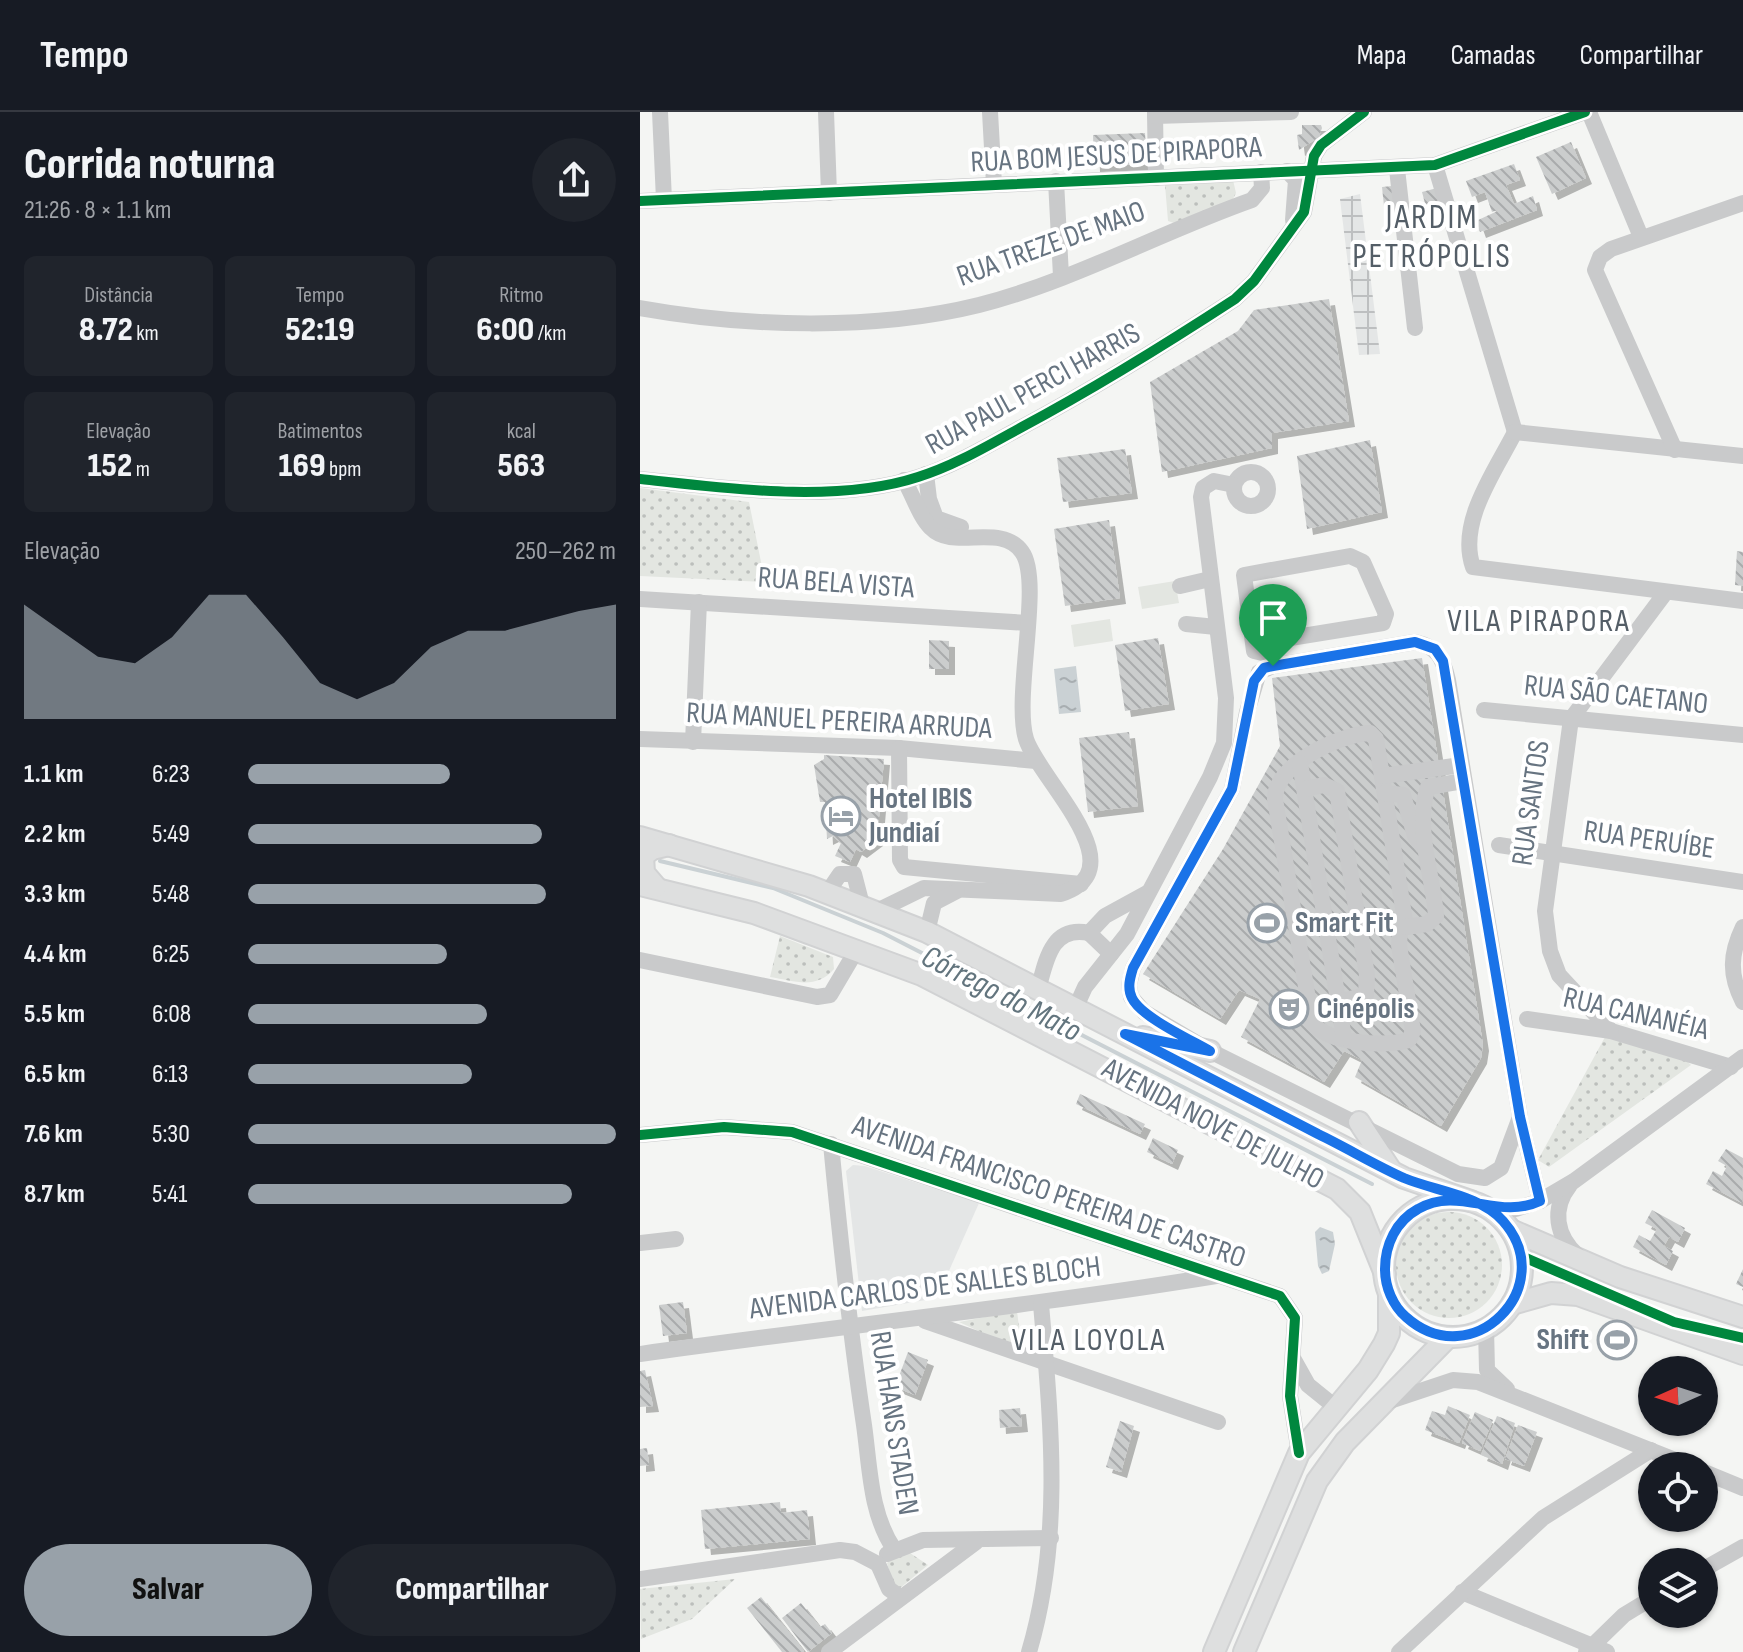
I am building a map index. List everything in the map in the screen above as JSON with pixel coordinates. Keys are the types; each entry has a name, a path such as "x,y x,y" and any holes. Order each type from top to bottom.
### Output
{"main road":[{"name":"AVENIDA NOVE DE JULHO","path":"640,837 827,893 927,932 1392,1172 1479,1204"},
{"path":"648,886 643,856 652,849 673,845"},
{"name":"AVENIDA NOVE DE JULHO","path":"648,886 754,913 922,975 1337,1189 1360,1212 1387,1284"},
{"path":"1125,1034 1210,1051"},
{"path":"1359,1122 1392,1172"},
{"path":"1214,1652 1299,1453 1334,1406 1368,1370 1389,1333 1388,1246 1402,1221 1434,1201 1479,1204 1511,1230 1583,1261 1654,1290 1743,1317"},
{"path":"1511,1230 1521,1256 1522,1273 1512,1304"},
{"path":"1387,1284 1399,1311 1413,1324 1448,1337"},
{"path":"1244,1652 1317,1481 1345,1442 1448,1337 1486,1328 1512,1304 1542,1295 1578,1295 1743,1354"}],"street":[{"path":"660,112 664,200"},
{"path":"826,112 829,193"},
{"path":"990,112 994,184"},
{"path":"1156,178 1155,114 1291,112"},
{"path":"1310,171 1321,145 1364,112"},
{"path":"1587,112 1641,237"},
{"name":"RUA BOM JESUS DE PIRAPORA","path":"640,201 1261,172 1397,169 1435,165 1587,112"},
{"path":"1435,165 1515,432 1471,524 1469,556 1473,567 1483,571 1743,601"},
{"path":"1397,169 1415,328"},
{"name":"RUA PAUL PERCI HARRIS","path":"1287,171 1296,180 1292,226"},
{"name":"RUA PAUL PERCI HARRIS","path":"640,479 814,490 904,480 926,474 1085,393 1235,299 1254,281 1304,212 1310,192 1310,171"},
{"name":"RUA TREZE DE MAIO","path":"640,308 745,321 879,319 979,305 1252,200 1262,188 1261,172"},
{"path":"1056,181 1061,276"},
{"path":"1675,450 1595,270 1600,257 1611,249 1743,203"},
{"path":"1515,432 1743,456"},
{"path":"926,474 929,499 936,518 944,524 999,528 1026,541 1035,562 1036,584 1028,623"},
{"path":"870,908 924,888 1051,895 1070,891 1081,884 1091,865 1088,841 1036,761 1026,736 1022,712 1028,623 1027,564 1023,552 1008,541 938,533 927,522 904,480"},
{"path":"1075,1009 1085,987 1127,934 1210,777 1224,743 1227,710 1201,503 1203,488 1214,481 1234,485"},
{"path":"1520,1117 1501,1168 1485,1178 1458,1174 1359,1122 1210,1051 1144,1012 1131,997 1129,985 1133,968 1232,789 1254,681 1274,654 1383,623 1386,614 1363,562 1350,556 1244,575 1254,651 1274,654 1415,642 1435,649 1443,661 1520,1117 1540,1201"},
{"path":"1180,586 1210,579"},
{"name":"RUA SANTOS","path":"1611,1031 1572,993 1559,975 1550,951 1545,911 1571,719 1666,592"},
{"name":"RUA BELA VISTA","path":"640,599 1028,623"},
{"path":"693,742 699,602"},
{"path":"1272,622 1274,654"},
{"path":"1186,624 1216,627"},
{"name":"RUA SÃO CAETANO","path":"1484,710 1743,735"},
{"path":"1406,927 1376,739 1370,733 1332,741 1278,782 1275,799 1309,1013 1319,1031 1344,1038 1385,1043 1403,1041 1412,1036 1399,936 1406,927 1427,924 1436,916 1426,852 1423,800 1428,787 1462,773"},
{"name":"RUA MANUEL PEREIRA ARRUDA","path":"640,739 899,748 1036,761"},
{"path":"899,748 899,845 902,865 913,871 1081,884"},
{"path":"1300,763 1344,1038"},
{"path":"1384,784 1462,773"},
{"path":"1384,784 1403,795 1415,836 1426,852"},
{"path":"1305,789 1332,787 1337,791 1341,814 1368,990 1361,998 1338,1002"},
{"name":"RUA PERUÍBE","path":"1499,845 1743,882"},
{"path":"927,932 934,903 957,891"},
{"path":"1089,933 1105,916 1147,893"},
{"path":"1743,927 1731,957 1736,989 1743,1002"},
{"path":"1038,990 1057,938 1066,932 1089,933 1111,954"},
{"path":"640,960 817,997 830,995 856,951"},
{"name":"RUA CANANÉIA","path":"1527,1019 1611,1031 1737,1062"},
{"path":"1479,1204 1516,1209 1540,1201 1574,1181 1737,1062"},
{"name":"AVENIDA FRANCISCO PEREIRA DE CASTRO","path":"640,1135 691,1128 757,1128 792,1132 1163,1254 1216,1276 1280,1296 1290,1306 1295,1318 1290,1396 1299,1453"},
{"name":"RUA HANS STADEN","path":"831,1144 849,1325 878,1520 894,1549 878,1564"},
{"path":"1574,1181 1563,1195 1558,1220 1562,1238 1583,1261"},
{"path":"640,1243 676,1239"},
{"name":"AVENIDA CARLOS DE SALLES BLOCH","path":"640,1354 849,1325 1041,1304 1216,1276"},
{"path":"1029,1652 1041,1611 1054,1487 1041,1304"},
{"path":"920,1319 1218,1422"},
{"path":"1486,1328 1487,1370 1514,1395"},
{"path":"1294,1358 1308,1385 1334,1406"},
{"path":"1387,1402 1453,1380 1478,1382 1656,1452"},
{"path":"1399,1652 1543,1518 1651,1450"},
{"path":"1718,1478 1743,1488"},
{"path":"894,1549 923,1540 976,1542 1051,1538"},
{"name":"RUA HANS STADEN","path":"923,1540 934,1573"},
{"path":"829,1652 976,1542"},
{"path":"1718,1561 1743,1547"},
{"path":"640,1579 840,1550 855,1552 878,1564 889,1589 900,1597"},
{"path":"1462,1592 1595,1650 1624,1615 1638,1606"}],"shaded area":[{"path":"1233,180 1236,193 1232,201 1174,223 1168,221 1165,185"},
{"path":"1360,194 1380,354 1359,355 1340,199"},
{"path":"640,488 749,502 765,582 640,576"},
{"path":"1175,581 1179,603 1142,609 1138,587"},
{"path":"1110,619 1113,641 1074,647 1071,625"},
{"path":"780,936 833,957 834,969 827,976 812,982 770,977"},
{"path":"1605,1037 1682,1056 1691,1065 1549,1167 1538,1160"},
{"path":"853,1165 865,1166 979,1203 937,1298 862,1311 846,1171"},
{"path":"1449,1212 1469,1216 1487,1227 1498,1245 1502,1265 1498,1285 1487,1303 1469,1314 1449,1318 1429,1314 1411,1303 1400,1285 1396,1265 1400,1245 1411,1227 1429,1216"},
{"path":"1017,1311 1022,1351 959,1322"},
{"path":"910,1553 928,1565 899,1589 893,1584 887,1563 897,1554"},
{"path":"735,1579 692,1619 641,1639 640,1589"}],"water":[{"path":"1076,666 1081,712 1059,714 1054,669"},
{"path":"1320,1227 1333,1232 1335,1244 1329,1271 1322,1274 1318,1266 1315,1232"}],"building":[{"path":"1302,125 1321,125 1322,128 1319,137 1299,150 1297,135 1302,134"},
{"path":"1145,133 1147,164 1094,166 1093,135"},
{"path":"1571,142 1586,178 1552,194 1536,157"},
{"path":"1514,164 1520,180 1506,185 1514,204 1533,196 1537,210 1480,232 1476,221 1504,208 1492,212 1485,192 1472,197 1466,181"},
{"path":"1392,186 1394,205 1384,206 1382,187"},
{"path":"1437,188 1447,213 1432,217 1427,211 1422,192"},
{"path":"1329,299 1349,421 1272,433 1272,448 1162,472 1150,382 1238,331 1254,310"},
{"path":"1370,440 1382,512 1307,529 1297,456"},
{"path":"1125,449 1132,493 1063,502 1057,458"},
{"path":"1109,520 1120,598 1065,606 1054,529"},
{"path":"1737,551 1743,552 1743,586 1735,585"},
{"path":"1158,638 1169,704 1125,711 1115,645"},
{"path":"929,640 949,641 949,669 929,669"},
{"path":"1422,658 1483,1045 1481,1058 1441,1126 1355,1077 1362,1060 1344,1051 1324,1082 1241,1037 1260,999 1239,990 1220,1019 1143,974 1223,849 1280,746 1272,678"},
{"path":"1129,732 1138,806 1088,812 1079,738"},
{"path":"824,755 884,759 877,840 861,852 856,849 850,862 835,856 841,843 833,836 827,839 825,802 820,802 814,765 824,759"},
{"path":"1080,1094 1145,1124 1140,1134 1076,1104"},
{"path":"1153,1138 1178,1150 1172,1164 1147,1152"},
{"path":"1726,1149 1743,1158 1742,1203 1706,1184 1713,1171 1722,1176 1727,1166 1718,1161"},
{"path":"1652,1210 1685,1228 1678,1242 1669,1237 1664,1246 1673,1251 1666,1265 1633,1247 1639,1235 1650,1241 1657,1229 1645,1223"},
{"path":"1743,1269 1743,1287 1736,1284"},
{"path":"683,1302 687,1333 663,1336 659,1305"},
{"path":"908,1352 928,1360 915,1395 895,1387"},
{"path":"645,1370 653,1406 640,1407 640,1371"},
{"path":"1448,1406 1470,1415 1459,1443 1425,1430 1432,1411 1445,1415"},
{"path":"1020,1408 1022,1426 1000,1428 999,1410"},
{"path":"1475,1412 1493,1420 1480,1451 1462,1443"},
{"path":"1497,1416 1515,1423 1502,1464 1481,1455"},
{"path":"1120,1421 1134,1426 1121,1472 1106,1467"},
{"path":"1518,1425 1537,1432 1524,1466 1505,1459"},
{"path":"647,1448 649,1465 640,1466 640,1449"},
{"path":"780,1502 781,1513 807,1510 810,1539 705,1549 701,1510"},
{"path":"761,1597 804,1651 782,1652 747,1608"},
{"path":"801,1603 820,1627 825,1624 832,1633 808,1652 782,1618"}],"waterway":[{"name":"Córrego do Mato","path":"660,861 773,888 883,933 1372,1184"}],"cycle path":[{"path":"640,479 780,492 852,490 918,477 971,455 1103,381 1235,299 1254,281 1304,212 1314,156 1321,145 1364,112"},
{"path":"640,201 1435,165 1585,112"},
{"path":"640,1135 724,1127 792,1132 1280,1296 1295,1318 1290,1396 1299,1453"},
{"path":"1521,1256 1674,1322 1743,1338"}],"place":[{"name":"Hotel IBIS Jundiaí","path":"841,816"},
{"name":"Smart Fit","path":"1267,923"},
{"name":"Cinépolis","path":"1289,1009"},
{"name":"Shift","path":"1617,1340"}],"district":[{"name":"JARDIM PETRÓPOLIS","path":"1432,236"},
{"name":"VILA PIRAPORA","path":"1539,621"},
{"name":"VILA LOYOLA","path":"1089,1340"}],"route":[{"path":"1273,666 1264,668 1254,681 1232,789 1133,968 1129,985 1131,997 1144,1012 1210,1051 1125,1034 1404,1178 1471,1201 1487,1207 1500,1217 1515,1238 1522,1273 1512,1304 1500,1318 1474,1334 1448,1337 1413,1324 1399,1311 1389,1294 1385,1274 1385,1255 1391,1237 1402,1221 1417,1209 1434,1201 1453,1199 1471,1201 1508,1210 1540,1201 1520,1117 1443,661 1435,649 1415,642 1273,666"}]}
